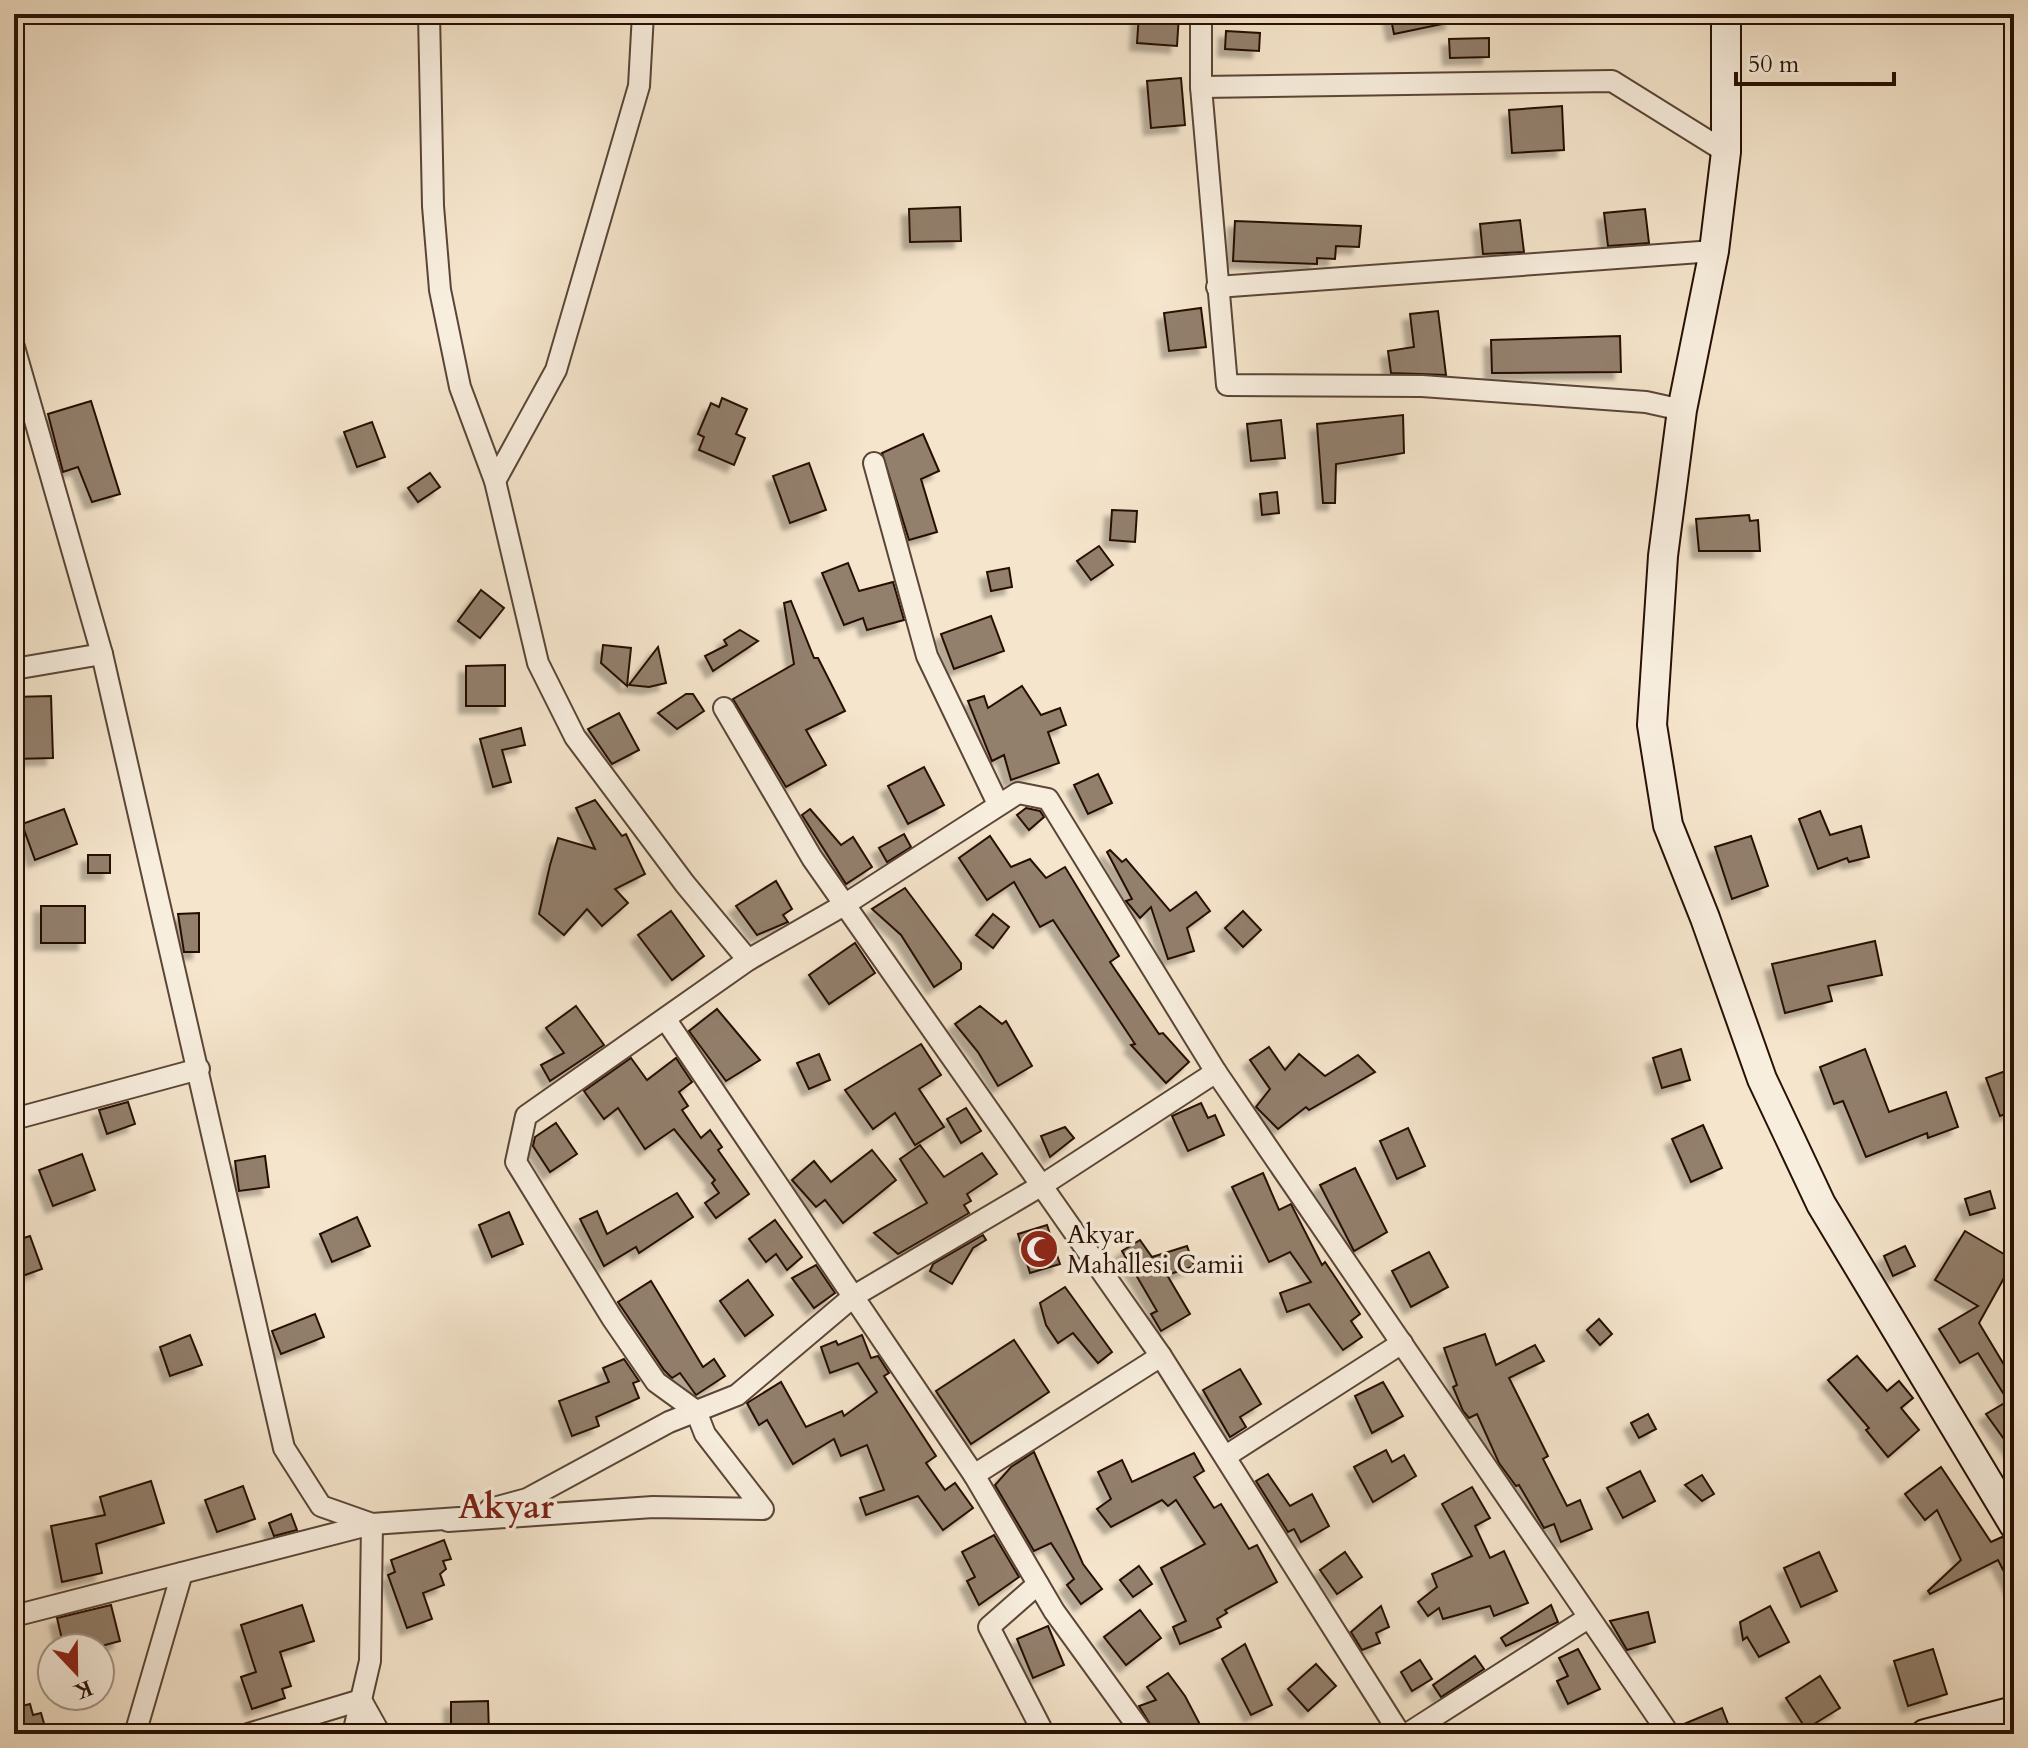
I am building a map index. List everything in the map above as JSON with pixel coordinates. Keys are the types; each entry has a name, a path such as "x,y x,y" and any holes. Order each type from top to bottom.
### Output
{"main road":[{"path":"1726,14 1726,152 1714,251 1682,410 1663,556 1652,725 1668,825 1705,918 1762,1079 1821,1204 2014,1525"},
{"path":"1925,1734 2014,1711"}],"street":[{"path":"429,14 433,206 440,290 460,387 495,481 538,663 575,737 685,884 748,960"},
{"path":"495,481 556,370 639,86 643,14"},
{"path":"1201,14 1201,87 1227,385 1422,386 1646,402 1682,410"},
{"path":"1201,87 1612,81 1726,152"},
{"path":"1217,287 1714,251"},
{"path":"14,347 102,654 284,1448 321,1506 372,1524"},
{"path":"874,463 927,656 998,804"},
{"path":"14,669 102,654"},
{"path":"724,708 844,905 1044,1184 1161,1356 1400,1734"},
{"path":"14,1616 372,1524 653,1507 763,1509 705,1434 696,1411 656,1382 612,1318 516,1162 526,1116 748,960 844,905 1018,793 1048,799 1216,1072 1669,1734"},
{"path":"666,1020 974,1475 1038,1584 1143,1734"},
{"path":"14,1119 199,1069"},
{"path":"448,1521 527,1499 696,1411 737,1395 854,1296 1044,1184 1216,1072"},
{"path":"1226,1456 1402,1343"},
{"path":"974,1475 1161,1356"},
{"path":"353,1734 370,1661 372,1524"},
{"path":"135,1734 182,1573"},
{"path":"1038,1584 989,1627 1044,1734"},
{"path":"1407,1734 1588,1618"},
{"path":"248,1734 361,1700"},
{"path":"361,1700 380,1734"}],"building":[{"path":"1139,14 1179,14 1177,46 1137,43"},
{"path":"1390,14 1451,14 1452,22 1394,34"},
{"path":"1226,31 1260,33 1259,51 1225,49"},
{"path":"1489,38 1489,57 1450,58 1449,39"},
{"path":"1181,78 1185,125 1151,128 1147,81"},
{"path":"1562,106 1564,150 1512,153 1509,110"},
{"path":"960,207 961,241 910,242 909,209"},
{"path":"1645,209 1649,243 1608,246 1604,213"},
{"path":"1520,220 1524,252 1483,254 1480,224"},
{"path":"1235,221 1361,226 1359,247 1336,246 1335,259 1317,258 1317,264 1233,261"},
{"path":"1201,308 1206,347 1169,351 1164,313"},
{"path":"1438,311 1446,375 1391,373 1388,351 1414,347 1410,314"},
{"path":"1620,336 1621,372 1492,373 1491,340"},
{"path":"722,398 747,409 736,434 745,438 734,465 699,450 704,437 698,434 711,403 719,407"},
{"path":"91,401 120,494 92,502 78,467 63,472 48,414"},
{"path":"1403,415 1404,453 1336,464 1335,503 1323,503 1317,424"},
{"path":"1281,420 1285,458 1251,461 1247,424"},
{"path":"372,422 385,457 357,467 344,432"},
{"path":"923,434 939,471 921,479 937,532 909,540 882,453"},
{"path":"809,463 826,510 790,523 773,476"},
{"path":"430,473 440,487 418,502 408,488"},
{"path":"1277,492 1279,513 1262,515 1260,494"},
{"path":"1112,510 1137,511 1135,542 1110,540"},
{"path":"1749,515 1750,521 1758,520 1760,551 1699,551 1696,519"},
{"path":"1099,546 1113,565 1091,580 1077,561"},
{"path":"848,563 859,591 893,582 904,620 867,630 863,618 844,625 822,573"},
{"path":"1009,568 1012,587 991,591 987,572"},
{"path":"481,590 504,608 480,638 458,621"},
{"path":"791,601 814,658 818,658 845,711 806,730 826,765 786,787 733,699 794,664 784,603"},
{"path":"991,616 1004,651 954,669 941,634"},
{"path":"740,630 758,641 713,671 705,656 727,645 724,640"},
{"path":"603,645 631,648 627,686 601,663"},
{"path":"658,647 666,683 649,687 629,685"},
{"path":"505,665 505,706 466,706 466,666"},
{"path":"1022,686 1041,715 1060,708 1066,725 1048,732 1059,763 1011,780 1004,755 992,761 968,701 984,696 988,708"},
{"path":"686,694 693,694 704,711 677,729 658,713"},
{"path":"51,696 53,758 14,759 14,697"},
{"path":"619,713 639,750 612,764 588,729"},
{"path":"521,728 525,745 502,750 511,782 493,787 480,739"},
{"path":"924,767 944,805 908,824 888,786"},
{"path":"1098,774 1112,803 1088,814 1074,785"},
{"path":"595,800 622,836 626,834 645,874 615,889 628,903 602,926 587,909 564,935 539,914 550,865 558,838 595,849 576,808"},
{"path":"1026,808 1040,811 1044,817 1029,830 1017,815"},
{"path":"64,809 77,844 35,860 22,824"},
{"path":"810,809 841,845 853,837 872,867 846,884 802,815"},
{"path":"1820,811 1830,835 1861,826 1869,857 1849,862 1847,858 1818,869 1799,819"},
{"path":"904,834 911,847 887,862 879,848"},
{"path":"990,836 1011,867 1030,859 1046,878 1065,867 1119,956 1110,962 1159,1034 1163,1033 1189,1062 1166,1083 1131,1045 1135,1044 1053,920 1040,927 1014,882 987,900 959,858"},
{"path":"1751,836 1768,886 1732,899 1715,847"},
{"path":"1110,850 1122,862 1126,859 1170,911 1196,892 1210,911 1187,928 1194,951 1168,959 1151,907 1140,918 1126,901 1132,899 1107,852"},
{"path":"88,855 110,855 110,873 88,873"},
{"path":"776,881 792,909 783,915 788,922 757,935 736,906"},
{"path":"905,888 961,963 961,969 934,987 901,935 872,909"},
{"path":"41,906 85,906 85,943 41,943"},
{"path":"671,911 704,956 672,980 638,935"},
{"path":"1243,911 1261,930 1243,947 1225,928"},
{"path":"199,913 199,952 184,952 178,914"},
{"path":"993,914 1009,927 993,948 976,935"},
{"path":"1875,941 1882,975 1828,986 1832,1001 1785,1013 1772,964"},
{"path":"855,943 875,973 829,1004 809,975"},
{"path":"576,1006 604,1045 550,1081 541,1065 564,1053 546,1028"},
{"path":"980,1006 1002,1024 1006,1021 1032,1066 998,1086 978,1052 955,1024"},
{"path":"717,1009 760,1060 726,1081 689,1031"},
{"path":"921,1044 941,1075 919,1089 944,1127 915,1145 895,1113 873,1129 845,1090"},
{"path":"1269,1047 1285,1070 1299,1054 1325,1076 1358,1055 1375,1072 1309,1110 1306,1107 1278,1129 1256,1107 1270,1089 1250,1060"},
{"path":"1681,1049 1690,1080 1662,1088 1653,1058"},
{"path":"1865,1049 1889,1112 1946,1092 1958,1127 1928,1138 1927,1133 1866,1157 1843,1101 1834,1104 1820,1067"},
{"path":"819,1054 830,1080 809,1089 797,1063"},
{"path":"631,1058 647,1080 676,1058 692,1082 679,1092 688,1106 682,1110 701,1138 710,1130 722,1147 718,1150 749,1194 716,1218 705,1203 719,1193 712,1183 715,1180 674,1129 645,1149 618,1108 604,1119 584,1091"},
{"path":"2014,1068 2014,1111 2000,1116 1986,1078"},
{"path":"128,1102 135,1124 107,1134 99,1110"},
{"path":"1201,1103 1208,1118 1215,1115 1224,1135 1188,1151 1172,1116"},
{"path":"966,1108 981,1131 961,1143 947,1119"},
{"path":"556,1123 577,1154 550,1172 533,1146 535,1137"},
{"path":"1703,1125 1722,1168 1691,1182 1672,1139"},
{"path":"1065,1127 1074,1138 1050,1157 1041,1136"},
{"path":"1408,1128 1425,1166 1397,1179 1380,1141"},
{"path":"920,1145 944,1177 982,1153 997,1174 967,1194 971,1201 964,1205 969,1213 898,1254 874,1233 927,1203 900,1159"},
{"path":"872,1150 896,1180 843,1223 825,1200 816,1207 792,1180 814,1161 831,1182"},
{"path":"82,1154 95,1190 53,1206 39,1170"},
{"path":"265,1156 269,1187 239,1191 235,1161"},
{"path":"1355,1168 1387,1232 1354,1251 1320,1185"},
{"path":"1263,1173 1279,1210 1291,1204 1322,1265 1325,1262 1360,1314 1351,1321 1362,1337 1343,1350 1309,1304 1287,1312 1280,1293 1311,1282 1290,1252 1269,1262 1232,1187"},
{"path":"1990,1191 1995,1208 1970,1215 1965,1199"},
{"path":"677,1193 693,1217 639,1253 636,1247 604,1266 580,1219 597,1211 607,1234"},
{"path":"509,1212 523,1244 492,1257 479,1225"},
{"path":"357,1217 370,1246 332,1262 320,1234"},
{"path":"775,1220 802,1257 787,1270 776,1254 766,1262 749,1239"},
{"name":"Akyar Mahallesi Camii","path":"1047,1225 1060,1264 1030,1273 1018,1234"},
{"path":"1965,1231 2014,1260 1979,1323 2006,1368 2014,1363 2014,1453 1986,1414 2008,1401 1978,1353 1960,1363 1939,1329 1978,1306 1935,1280"},
{"path":"983,1235 986,1240 973,1248 952,1284 930,1271 933,1264"},
{"path":"30,1236 42,1269 14,1279 14,1241"},
{"path":"1140,1240 1152,1257 1187,1246 1194,1266 1167,1275 1190,1314 1161,1331 1151,1314 1157,1311 1122,1251"},
{"path":"1905,1246 1915,1266 1893,1276 1884,1256"},
{"path":"1429,1252 1448,1287 1411,1307 1392,1271"},
{"path":"816,1265 835,1293 814,1308 792,1278"},
{"path":"748,1280 773,1315 745,1336 720,1301"},
{"path":"651,1281 703,1367 714,1359 725,1376 696,1395 680,1373 672,1378 664,1370 618,1302"},
{"path":"1065,1287 1112,1352 1098,1363 1073,1333 1058,1343 1046,1325 1040,1303"},
{"path":"315,1314 324,1337 281,1354 272,1331"},
{"path":"1599,1319 1612,1334 1600,1345 1587,1330"},
{"path":"1485,1334 1496,1365 1535,1345 1544,1361 1509,1378 1548,1456 1543,1459 1567,1506 1580,1500 1592,1529 1561,1542 1554,1524 1544,1528 1519,1485 1516,1486 1499,1463 1477,1414 1469,1418 1463,1411 1453,1387 1457,1385 1444,1348"},
{"path":"190,1335 202,1365 170,1376 160,1347"},
{"path":"862,1335 871,1358 878,1356 889,1373 884,1376 936,1456 926,1463 945,1490 955,1483 973,1508 943,1530 918,1496 866,1515 860,1498 884,1490 867,1445 841,1456 834,1439 793,1464 767,1420 759,1425 747,1403 781,1382 806,1427 842,1411 844,1416 877,1392 858,1363 830,1373 821,1347 836,1341 838,1345"},
{"path":"1014,1340 1049,1392 971,1444 936,1391"},
{"path":"1857,1356 1887,1391 1899,1381 1913,1398 1901,1408 1919,1430 1888,1457 1866,1430 1869,1428 1828,1380"},
{"path":"624,1359 639,1381 633,1383 639,1398 596,1417 599,1426 572,1436 559,1401 609,1382 603,1368"},
{"path":"1240,1369 1261,1404 1240,1417 1246,1427 1230,1437 1203,1390"},
{"path":"1383,1382 1403,1416 1372,1433 1355,1396"},
{"path":"1648,1414 1656,1429 1639,1438 1631,1423"},
{"path":"1386,1450 1392,1462 1404,1455 1416,1476 1373,1502 1354,1467"},
{"path":"1034,1452 1083,1564 1102,1589 1081,1604 1067,1585 1074,1579 1051,1543 1034,1551 995,1485 1011,1467"},
{"path":"1194,1453 1204,1471 1194,1477 1214,1508 1221,1504 1249,1549 1257,1545 1277,1582 1225,1610 1227,1613 1217,1619 1221,1627 1180,1644 1173,1627 1186,1621 1161,1568 1205,1544 1176,1500 1168,1506 1162,1500 1111,1527 1097,1509 1111,1499 1098,1472 1122,1460 1132,1482"},
{"path":"1941,1467 1991,1542 2002,1537 2006,1540 2014,1555 2014,1591 1998,1560 1930,1594 1928,1591 1961,1560 1937,1510 1925,1520 1905,1494"},
{"path":"1640,1471 1655,1501 1623,1518 1607,1488"},
{"path":"1268,1474 1290,1506 1312,1494 1329,1526 1301,1542 1294,1529 1288,1532 1256,1481"},
{"path":"1702,1475 1714,1494 1702,1501 1685,1485"},
{"path":"151,1481 164,1523 96,1544 102,1573 62,1582 51,1526 105,1515 100,1497"},
{"path":"243,1486 255,1519 217,1532 205,1500"},
{"path":"1472,1487 1490,1518 1475,1526 1490,1558 1504,1551 1528,1603 1494,1616 1490,1606 1443,1619 1439,1608 1428,1616 1418,1602 1437,1587 1432,1574 1472,1556 1442,1504"},
{"path":"291,1514 297,1530 274,1536 269,1523"},
{"path":"994,1535 1019,1577 979,1605 967,1581 975,1577 962,1552"},
{"path":"444,1540 451,1559 443,1561 446,1569 440,1574 444,1585 423,1593 432,1619 407,1628 388,1575 395,1572 391,1560"},
{"path":"1345,1552 1362,1577 1337,1594 1320,1570"},
{"path":"1819,1552 1837,1591 1801,1607 1784,1568"},
{"path":"1139,1566 1152,1584 1133,1597 1120,1580"},
{"path":"111,1605 120,1641 116,1642 116,1632 60,1632 57,1618"},
{"path":"302,1605 314,1641 280,1652 291,1686 282,1689 285,1698 252,1709 241,1677 256,1672 241,1625"},
{"path":"1551,1605 1558,1622 1506,1646 1501,1638"},
{"path":"1381,1606 1389,1627 1376,1633 1380,1643 1362,1650 1351,1632"},
{"path":"1770,1606 1789,1642 1759,1657 1747,1637 1743,1640 1740,1622"},
{"path":"1140,1610 1161,1638 1126,1665 1104,1637"},
{"path":"1648,1612 1655,1642 1627,1650 1610,1621"},
{"path":"1048,1626 1064,1665 1033,1678 1017,1639"},
{"path":"1245,1644 1272,1705 1251,1715 1222,1659"},
{"path":"1578,1649 1600,1689 1568,1704 1557,1681 1568,1676 1559,1658"},
{"path":"1933,1649 1947,1694 1908,1706 1894,1661"},
{"path":"1475,1656 1484,1669 1441,1697 1433,1685"},
{"path":"1420,1660 1432,1679 1412,1691 1401,1672"},
{"path":"1316,1664 1336,1686 1308,1711 1288,1689"},
{"path":"1168,1673 1185,1696 1205,1734 1156,1734 1139,1706 1156,1700 1147,1687"},
{"path":"1820,1676 1840,1708 1806,1729 1786,1698"},
{"path":"488,1701 489,1734 451,1734 451,1702"},
{"path":"30,1704 33,1715 41,1713 47,1734 14,1734 14,1708"},
{"path":"1722,1708 1732,1734 1682,1734 1679,1726"}],"place":[{"name":"Akyar Mahallesi Camii","path":"1039,1249"}],"district":[{"name":"Akyar","path":"506,1506"}]}
